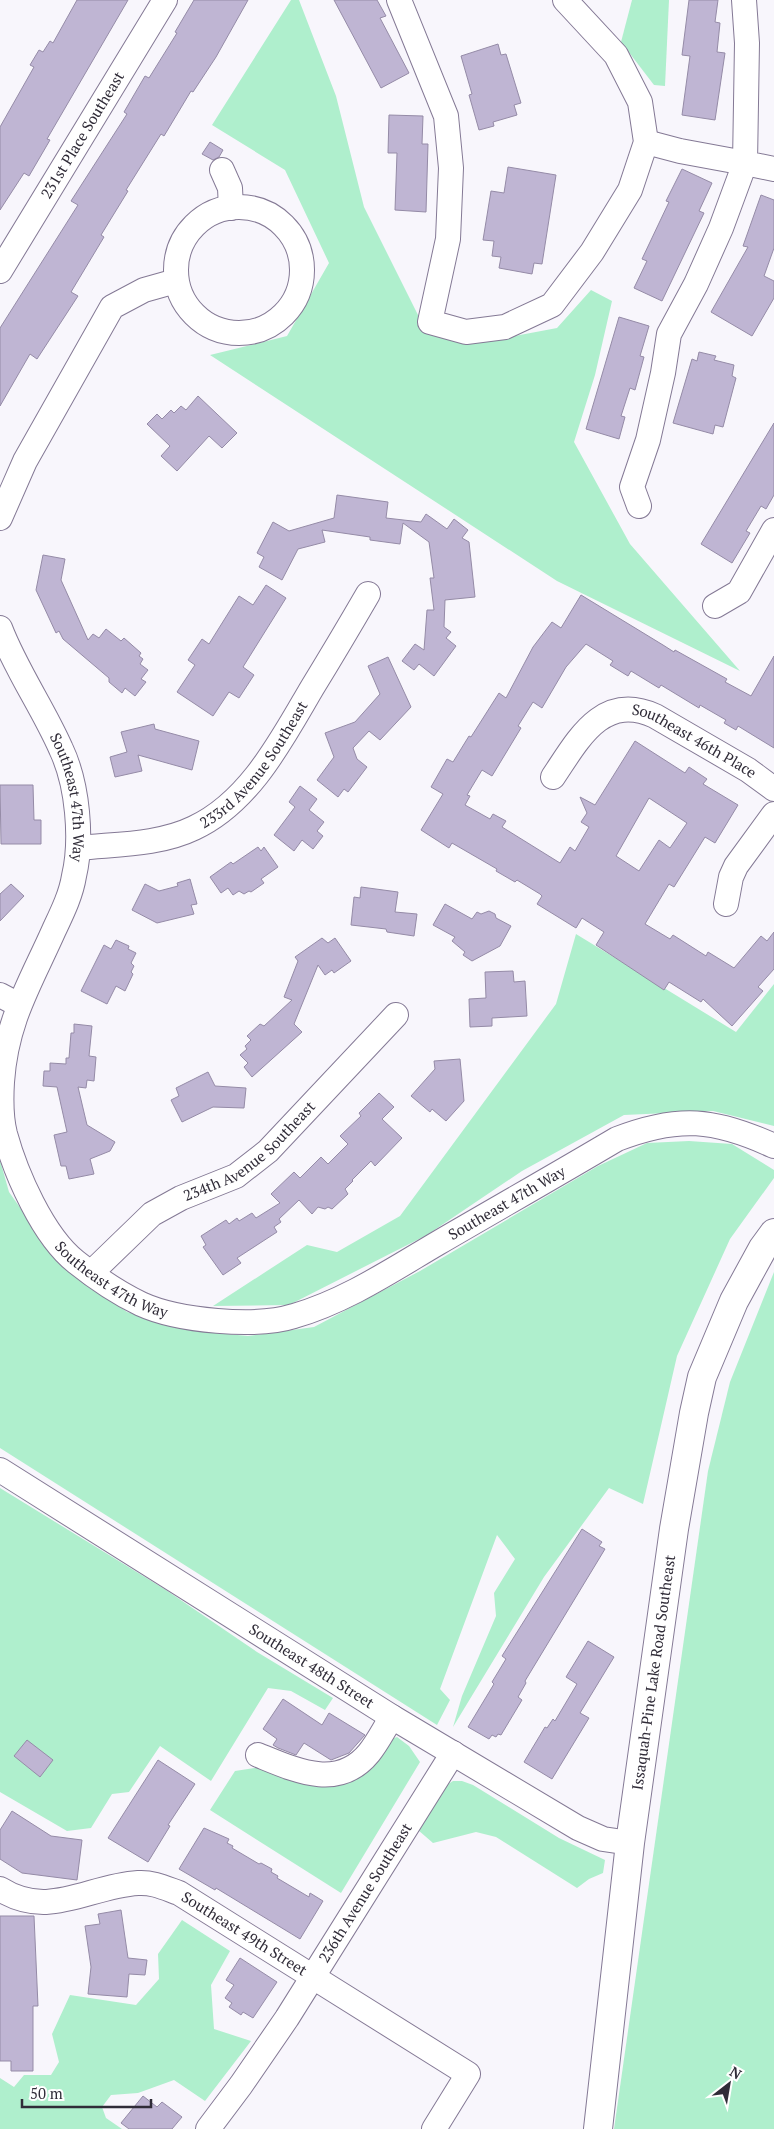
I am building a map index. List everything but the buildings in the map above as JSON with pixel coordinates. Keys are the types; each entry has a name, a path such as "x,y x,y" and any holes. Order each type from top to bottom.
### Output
{"main road":[{"name":"Issaquah-Pine Lake Road Southeast","path":"598,2129 630,1843 674,1529 694,1413 702,1377 734,1301 774,1233"}],"street":[{"name":"231st Place Southeast","path":"0,271 165,0"},
{"path":"400,0 446,116 447,125 451,168 448,239 430,322 466,332 504,327 552,305 592,252 630,190 646,142 640,102 616,55 565,0"},
{"path":"639,506 632,487 648,440 664,373 669,334 696,284 721,228 745,163 747,43 744,0"},
{"path":"646,142 680,152 774,169"},
{"path":"222,170 230,188 231,208"},
{"path":"231,208 252,209 270,216 286,229 297,246 302,267 300,288 290,307 276,322 256,331 235,334 215,329 197,318 184,301 176,281 176,261 182,241 195,225 206,217 231,208"},
{"path":"1,517 25,461 112,307 144,290 176,281"},
{"path":"715,606 739,592 774,530"},
{"name":"233rd Avenue Southeast","path":"79,848 153,840 177,835 195,828 223,809 244,789 282,739 368,594"},
{"name":"Southeast 47th Way","path":"0,628 20,672 62,750 70,777 76,810 79,848 74,879 64,906 9,1000 10,1027 4,1056 2,1086 4,1130 16,1169 51,1234 67,1255 91,1273 142,1304 169,1314 242,1322 292,1317 347,1296 617,1139 663,1126 696,1122 725,1126 774,1146"},
{"name":"Southeast 46th Place","path":"553,777 580,736 590,726 610,713 629,709 644,711 655,716 748,770 774,789"},
{"path":"726,904 736,866 774,814"},
{"name":"234th Avenue Southeast","path":"91,1273 152,1214 181,1198 236,1176 253,1165 268,1152 396,1015"},
{"name":"Southeast 48th Street","path":"0,1470 392,1717 578,1828 603,1839 630,1843"},
{"path":"258,1755 292,1769 317,1774 340,1774 352,1769 368,1754 392,1717"},
{"name":"236th Avenue Southeast","path":"208,2129 251,2070 453,1753"},
{"name":"Southeast 49th Street","path":"0,1889 13,1897 42,1903 60,1902 138,1883 159,1885 179,1893 468,2074 434,2129"}],"green space":[{"path":"291,0 299,0 336,96 364,207 427,333 498,339 557,328 591,290 612,301 595,375 574,442 630,544 740,671 557,581 210,355 287,336 329,263 285,170 212,125"},
{"path":"632,0 669,0 665,86 654,85 621,42"},
{"path":"576,934 736,1032 774,984 774,1126 713,1111 624,1115 522,1171 427,1235 289,1305 213,1306 307,1245 337,1252 400,1216 556,1004"},
{"path":"689,1141 732,1144 774,1170 774,1178 730,1239 677,1356 643,1504 609,1488 544,1577 453,1727 462,1696 496,1616 494,1593 515,1559 497,1535 440,1689 450,1700 437,1725 0,1448 0,1160 9,1192 58,1261 127,1312 195,1331 248,1336 314,1327 420,1271 598,1166 647,1143"},
{"path":"774,1272 774,2129 614,2129 708,1471 730,1382"},
{"path":"0,1488 166,1590 257,1652 333,1698 325,1710 291,1691 268,1688 211,1781 160,1746 129,1792 112,1794 91,1828 67,1831 0,1792"},
{"path":"397,1737 409,1746 420,1762 341,1893 210,1810 235,1771 261,1767 352,1780 367,1772 389,1740"},
{"path":"453,1781 462,1781 473,1785 559,1838 605,1860 603,1873 589,1879 577,1888 496,1837 476,1832 433,1843 418,1830 445,1786"},
{"path":"182,1920 230,1951 211,1985 214,2029 251,2041 205,2101 174,2080 138,2093 111,2095 102,2107 106,2118 122,2129 0,2129 0,2078 14,2087 24,2075 51,2075 59,2062 52,2034 70,1995 136,2005 159,1979 158,1954"}]}
